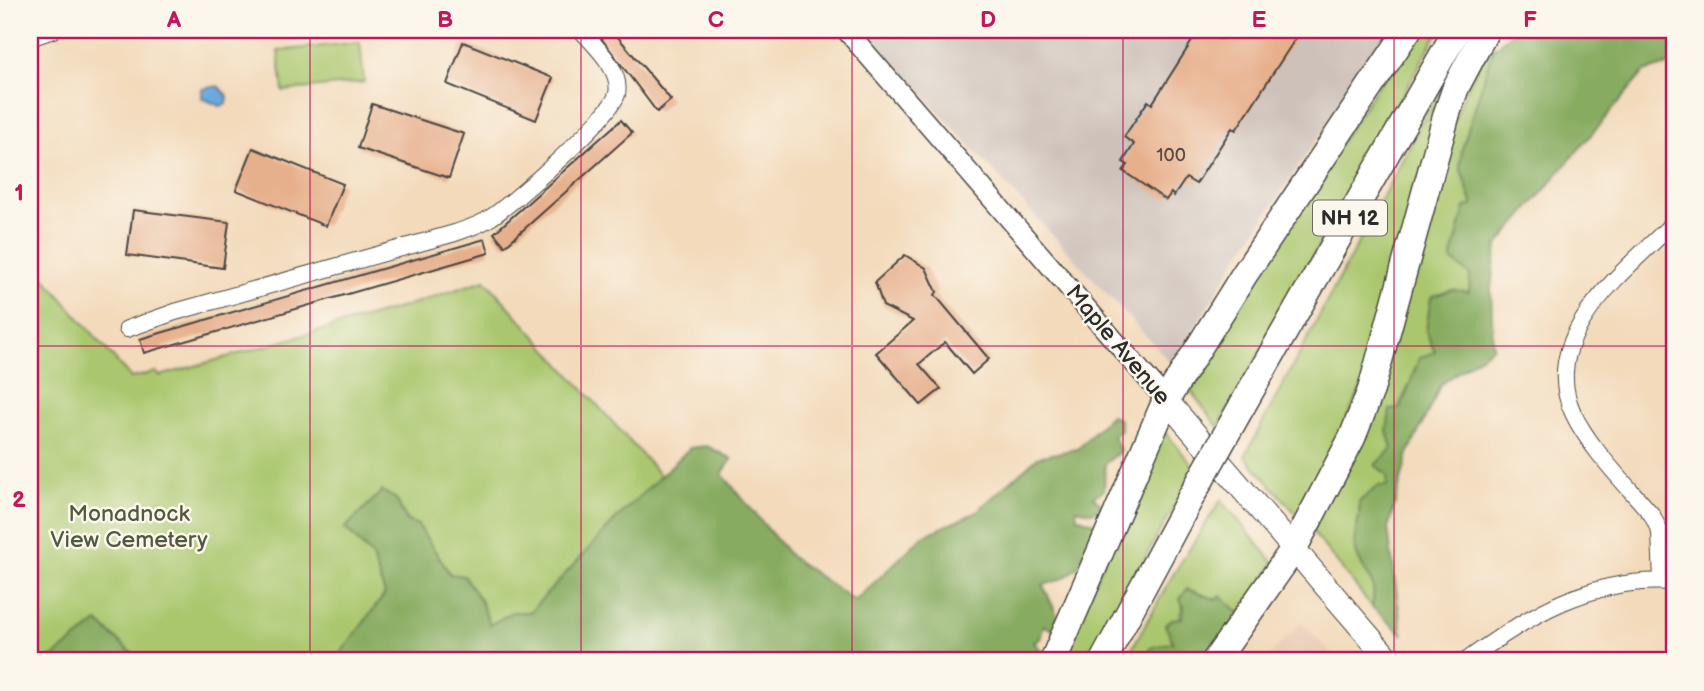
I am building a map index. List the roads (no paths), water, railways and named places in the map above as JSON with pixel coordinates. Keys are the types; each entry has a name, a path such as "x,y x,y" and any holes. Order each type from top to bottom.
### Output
{"highway":[{"path":"1053,661 1166,400 1237,286 1408,30"},
{"name":"NH 12","path":"1103,661 1242,406 1457,30"},
{"path":"1215,661 1293,550 1341,461 1371,390 1447,113 1456,87 1486,30"}],"main road":[{"name":"Maple Avenue","path":"1166,400 1390,661"}],"street":[{"path":"30,38 53,30"},
{"path":"127,329 175,312 455,233 489,219 594,127 617,95 615,76 607,60 581,30"},
{"name":"Maple Avenue","path":"846,30 1166,400"},
{"path":"1466,661 1533,615 1572,596 1632,583 1668,582 1660,531 1652,515 1582,428 1567,394 1565,373 1568,350 1592,307 1674,222"}],"water":[{"path":"218,86 228,96 227,104 220,106 202,98 202,89"}],"park label":[{"name":"Monadnock View Cemetery","path":"129,527"}]}
